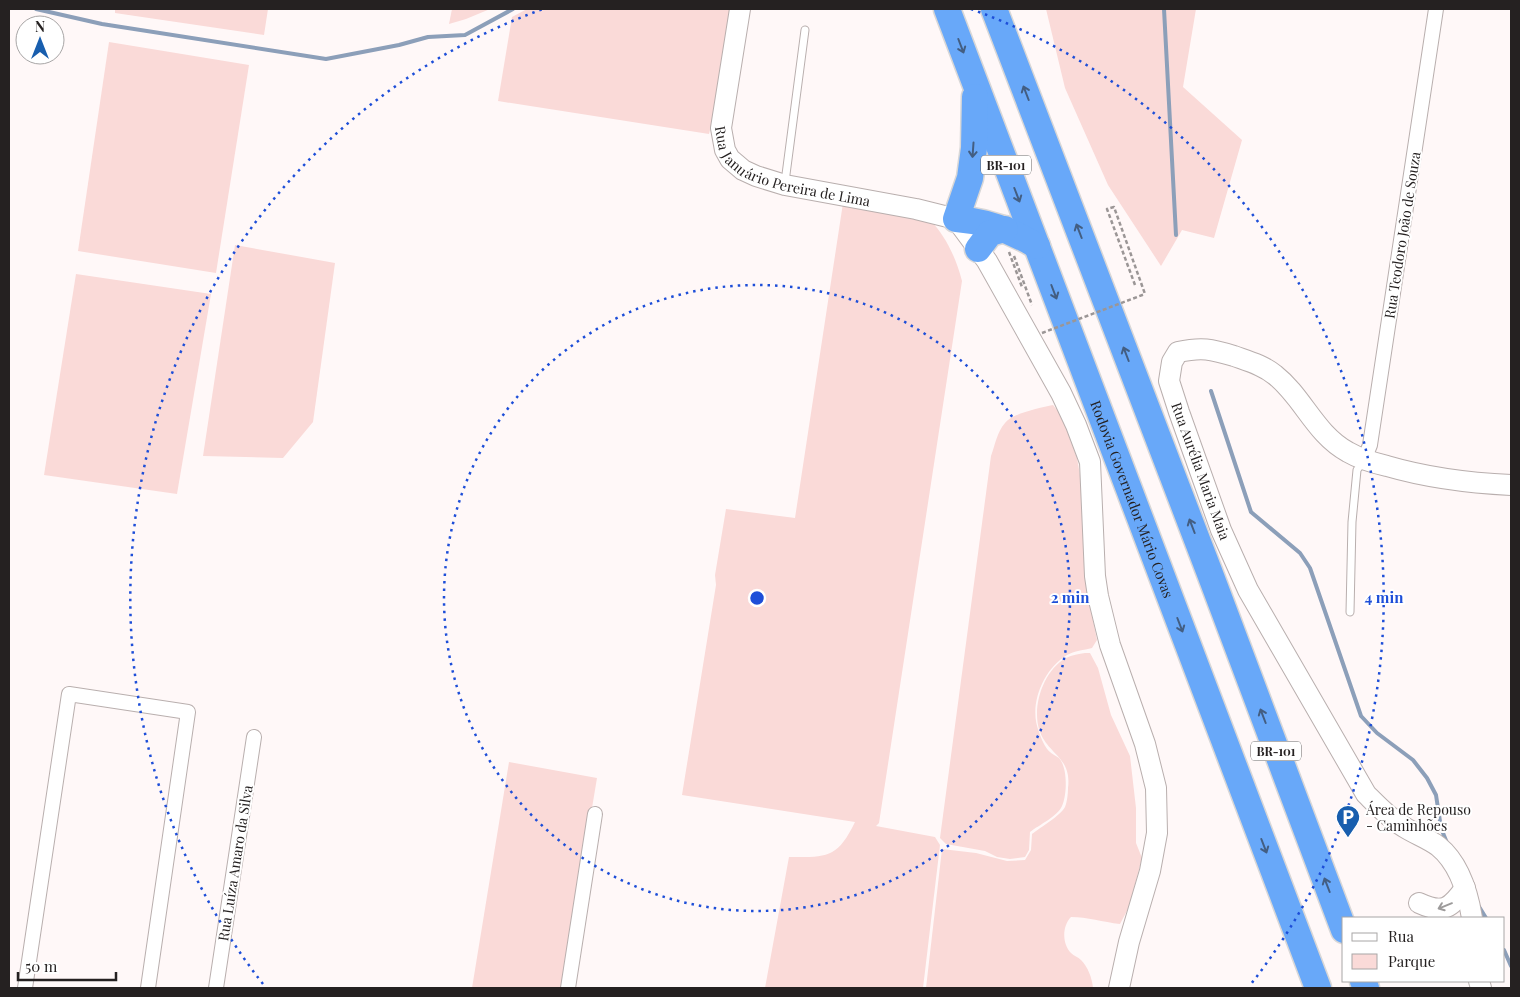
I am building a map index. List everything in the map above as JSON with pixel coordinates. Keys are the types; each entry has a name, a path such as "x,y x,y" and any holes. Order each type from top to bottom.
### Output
{"highway":[{"name":"Rodovia Governador Mário Covas","path":"947,9 1318,988"},
{"name":"BR-101","path":"994,9 1342,925"},
{"path":"975,83 974,148 971,170 956,219 972,220 1005,229 1037,246"},
{"path":"978,249 990,233 1005,229"}],"street":[{"name":"Rua Januário Pereira de Lima","path":"740,9 736,46 721,128 725,150 730,159 743,170 785,185 916,209 956,219"},
{"name":"Rua Teodoro João de Souza","path":"1364,460 1370,445 1436,9"},
{"path":"956,219 991,268 1061,393 1090,462 1095,576 1098,596 1110,645 1145,744 1156,788 1157,833 1150,871 1119,988"},
{"name":"Rua Aurélia Maria Maia","path":"1472,917 1465,888 1454,866 1442,850 1386,814 1366,794 1248,590 1222,530 1179,412 1170,380 1172,362 1178,352 1195,348 1210,349 1260,365 1285,384 1337,446 1364,460 1432,478 1511,485"},
{"path":"25,988 69,694 188,712 148,988"},
{"name":"Rua Luíza Amaro da Silva","path":"216,988 254,737"},
{"path":"568,988 595,814"},
{"path":"1419,903 1432,909 1444,909 1457,899 1465,888"}],"lane":[{"path":"785,185 804,30"},
{"path":"1350,612 1352,522 1358,470 1364,460"}],"path":[{"path":"1042,333 1145,294 1114,207 1107,209 1134,286"},
{"path":"1024,294 1008,251 1012,250 1032,306"}],"green space":[{"path":"115,9 268,9 264,35 115,13"},
{"path":"452,9 490,9 449,24"},
{"path":"527,9 733,9 717,103 709,134 498,101 512,17"},
{"path":"1046,9 1196,9 1183,87 1242,140 1214,238 1182,230 1161,266 1108,185 1065,88"},
{"path":"109,42 249,65 216,273 78,251"},
{"path":"843,203 929,219 950,248 962,281 879,823 876,826 935,837 940,845 923,988 765,988 789,857 813,857 830,853 842,843 855,822 682,795 716,585 715,575 726,509 795,518"},
{"path":"235,245 335,263 313,422 283,458 203,456"},
{"path":"76,274 211,294 177,494 44,475"},
{"path":"1053,405 1061,415 1077,458 1081,481 1084,521 1083,549 1087,589 1097,640 1092,648 1067,655 1058,661 1051,669 1040,689 1035,711 1036,722 1046,748 1062,762 1066,782 1065,795 1060,810 1030,832 1029,850 1025,857 1010,859 997,857 985,851 946,844 940,838 991,456 1000,430 1009,419 1027,411"},
{"path":"1090,653 1098,668 1111,715 1130,756 1136,808 1136,843 1142,858 1129,907 1120,924 1071,917 1066,925 1064,935 1066,945 1071,953 1086,966 1093,988 926,988 942,849 976,853 1007,861 1025,860 1031,850 1032,834 1055,818 1065,807 1068,790 1066,769 1063,762 1043,738 1037,720 1037,709 1046,679 1058,664 1073,655"},
{"path":"509,762 597,778 562,988 472,988"}],"waterway":[{"path":"36,9 102,24 326,59 399,45 428,37 465,35 513,9"},
{"path":"1164,9 1176,235"},
{"path":"1211,391 1251,512 1300,553 1310,568 1361,716 1377,733 1413,760 1427,778 1436,795 1441,828 1447,843"},
{"path":"1478,905 1485,917"},
{"path":"1505,952 1511,966"}],"place":[{"name":"Área de Repouso - Caminhões","path":"1348,838"}]}
